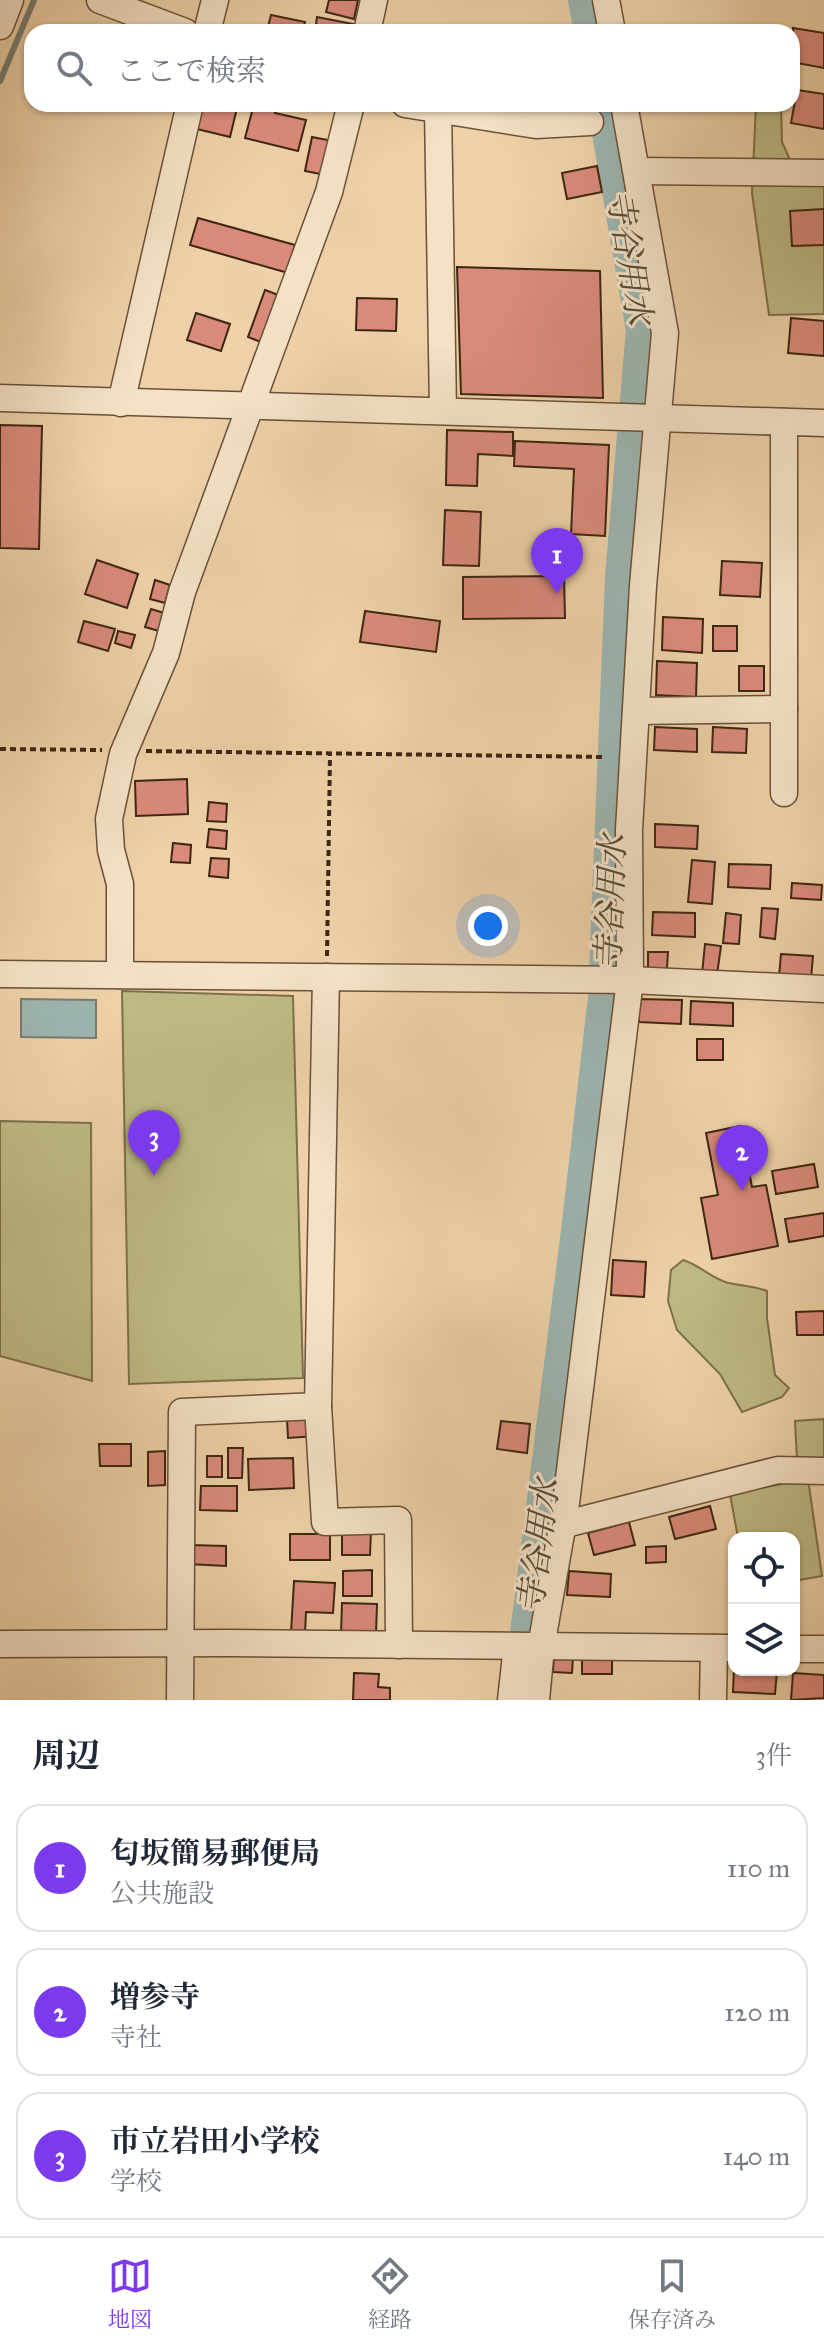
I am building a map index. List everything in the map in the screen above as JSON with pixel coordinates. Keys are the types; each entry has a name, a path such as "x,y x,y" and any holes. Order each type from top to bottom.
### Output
{"street":[{"path":"0,26 10,0"},
{"path":"100,0 164,24"},
{"path":"209,24 215,0"},
{"path":"369,24 374,0"},
{"path":"606,0 610,24"},
{"path":"121,403 188,112"},
{"path":"120,975 120,884 111,850 109,819 115,783 124,751 166,653 182,592 329,192 349,112"},
{"path":"438,112 443,411"},
{"path":"456,112 536,125 590,122"},
{"path":"511,1700 529,1647 562,1525 630,980 629,830 643,586 665,333 626,112"},
{"path":"637,171 824,173"},
{"path":"0,398 824,423"},
{"path":"784,422 784,793"},
{"path":"636,711 784,709"},
{"path":"0,974 630,980 824,989"},
{"path":"326,977 318,1406 325,1522 398,1520 399,1645"},
{"path":"180,1700 182,1412 318,1406"},
{"path":"562,1525 778,1470 824,1471"},
{"path":"0,1644 724,1648 713,1700"},
{"path":"529,1647 536,1700"},
{"path":"800,1649 824,1649"}],"path":[{"path":"0,749 605,757"},
{"path":"326,977 330,755"}],"shaded area":[{"path":"756,112 781,112 782,142 796,173 824,173 824,314 769,315 752,193"},
{"path":"122,991 293,996 303,1378 129,1384"},
{"path":"0,1121 91,1123 92,1381 0,1356"},
{"path":"683,1260 723,1281 767,1291 767,1318 775,1375 789,1388 782,1397 742,1412 720,1374 677,1330 668,1301 671,1270"},
{"path":"824,1419 824,1459 797,1461 795,1421"},
{"path":"808,1479 822,1576 800,1580 800,1532 737,1532 730,1494"}],"water":[{"path":"21,999 96,1000 96,1038 21,1037"}],"building":[{"path":"329,0 358,0 354,19 326,12"},
{"path":"271,15 305,22 305,24 269,24"},
{"path":"317,17 353,24 316,24"},
{"path":"800,29 824,33 824,68 800,64"},
{"path":"800,90 824,94 824,129 791,123 793,112 800,112"},
{"path":"201,112 236,112 230,137 197,129"},
{"path":"252,112 275,112 306,120 298,151 245,138"},
{"path":"312,137 333,141 326,175 305,171"},
{"path":"597,166 602,192 567,199 562,173"},
{"path":"824,209 824,245 792,246 790,211"},
{"path":"198,218 295,245 288,273 190,245"},
{"path":"457,267 600,271 603,398 461,394"},
{"path":"265,290 284,297 266,344 248,337"},
{"path":"357,298 397,299 396,331 356,330"},
{"path":"196,313 230,324 221,351 187,340"},
{"path":"791,318 824,321 824,356 788,353"},
{"path":"0,425 42,426 39,549 0,548"},
{"path":"447,430 513,432 513,456 478,454 477,486 446,485"},
{"path":"515,441 609,445 605,536 571,534 574,469 514,466"},
{"path":"445,510 481,512 479,566 443,565"},
{"path":"97,560 138,574 127,608 85,594"},
{"path":"722,561 762,563 760,597 720,595"},
{"path":"564,576 565,618 463,619 463,577"},
{"path":"155,580 170,585 165,603 150,599"},
{"path":"151,609 164,613 159,631 145,627"},
{"path":"365,611 440,621 436,652 360,642"},
{"path":"663,617 703,619 702,653 662,650"},
{"path":"84,621 115,629 108,651 78,642"},
{"path":"713,626 737,626 737,651 713,651"},
{"path":"118,631 135,635 131,648 115,643"},
{"path":"657,661 697,663 696,697 656,695"},
{"path":"739,666 764,666 764,691 739,691"},
{"path":"655,727 697,729 697,752 654,750"},
{"path":"713,727 747,729 746,753 712,752"},
{"path":"187,779 188,814 136,816 135,781"},
{"path":"209,802 227,804 226,822 207,821"},
{"path":"655,824 698,826 697,849 655,847"},
{"path":"209,829 227,831 226,849 207,847"},
{"path":"173,843 191,845 190,863 171,862"},
{"path":"211,858 229,859 228,878 209,876"},
{"path":"692,860 715,862 712,904 688,902"},
{"path":"729,864 771,865 770,889 728,887"},
{"path":"792,883 822,885 821,900 791,898"},
{"path":"762,908 778,909 775,939 760,937"},
{"path":"653,912 695,913 695,937 652,935"},
{"path":"726,913 741,915 739,944 723,943"},
{"path":"705,944 721,946 717,975 702,974"},
{"path":"648,952 668,952 667,968 648,968"},
{"path":"781,954 813,956 811,979 779,977"},
{"path":"639,999 682,1000 681,1024 639,1022"},
{"path":"691,1001 733,1003 733,1026 690,1024"},
{"path":"697,1039 723,1039 723,1060 697,1060"},
{"path":"740,1126 752,1187 766,1185 778,1246 712,1259 701,1198 718,1195 706,1133"},
{"path":"814,1164 818,1187 776,1194 772,1171"},
{"path":"824,1213 824,1236 789,1242 785,1219"},
{"path":"613,1260 646,1262 644,1297 611,1295"},
{"path":"824,1311 824,1335 797,1335 796,1312"},
{"path":"315,1418 316,1436 288,1438 287,1419"},
{"path":"501,1421 530,1424 527,1453 497,1449"},
{"path":"99,1444 131,1444 131,1466 100,1466"},
{"path":"228,1448 243,1448 242,1478 228,1478"},
{"path":"165,1451 165,1485 148,1486 148,1452"},
{"path":"207,1456 222,1456 222,1477 207,1477"},
{"path":"293,1458 294,1488 249,1490 248,1459"},
{"path":"201,1486 237,1486 237,1511 200,1510"},
{"path":"710,1506 716,1529 675,1539 669,1517"},
{"path":"629,1522 635,1545 594,1555 588,1533"},
{"path":"342,1531 371,1531 370,1555 342,1555"},
{"path":"290,1534 330,1534 330,1560 290,1560"},
{"path":"189,1545 226,1546 226,1566 188,1564"},
{"path":"666,1546 666,1562 646,1563 646,1547"},
{"path":"372,1570 372,1596 343,1596 343,1571"},
{"path":"569,1571 611,1574 610,1597 567,1595"},
{"path":"294,1581 335,1583 333,1613 306,1612 305,1634 291,1633"},
{"path":"342,1603 377,1604 376,1634 341,1634"},
{"path":"554,1656 573,1657 572,1673 553,1672"},
{"path":"582,1656 612,1656 612,1674 582,1674"},
{"path":"354,1673 379,1674 378,1687 390,1688 390,1700 353,1700"},
{"path":"824,1675 824,1698 791,1700 793,1676"},
{"path":"734,1676 777,1676 775,1694 733,1692"}],"waterway":[{"path":"0,81 34,0"},
{"name":"寺谷用水","path":"586,0 590,24"},
{"name":"寺谷用水","path":"522,1681 606,997 623,577 644,330 606,112"}],"place":[{"name":"匂坂簡易郵便局","path":"557,594"},
{"name":"市立岩田小学校","path":"154,1176"},
{"name":"増参寺","path":"742,1191"}]}
